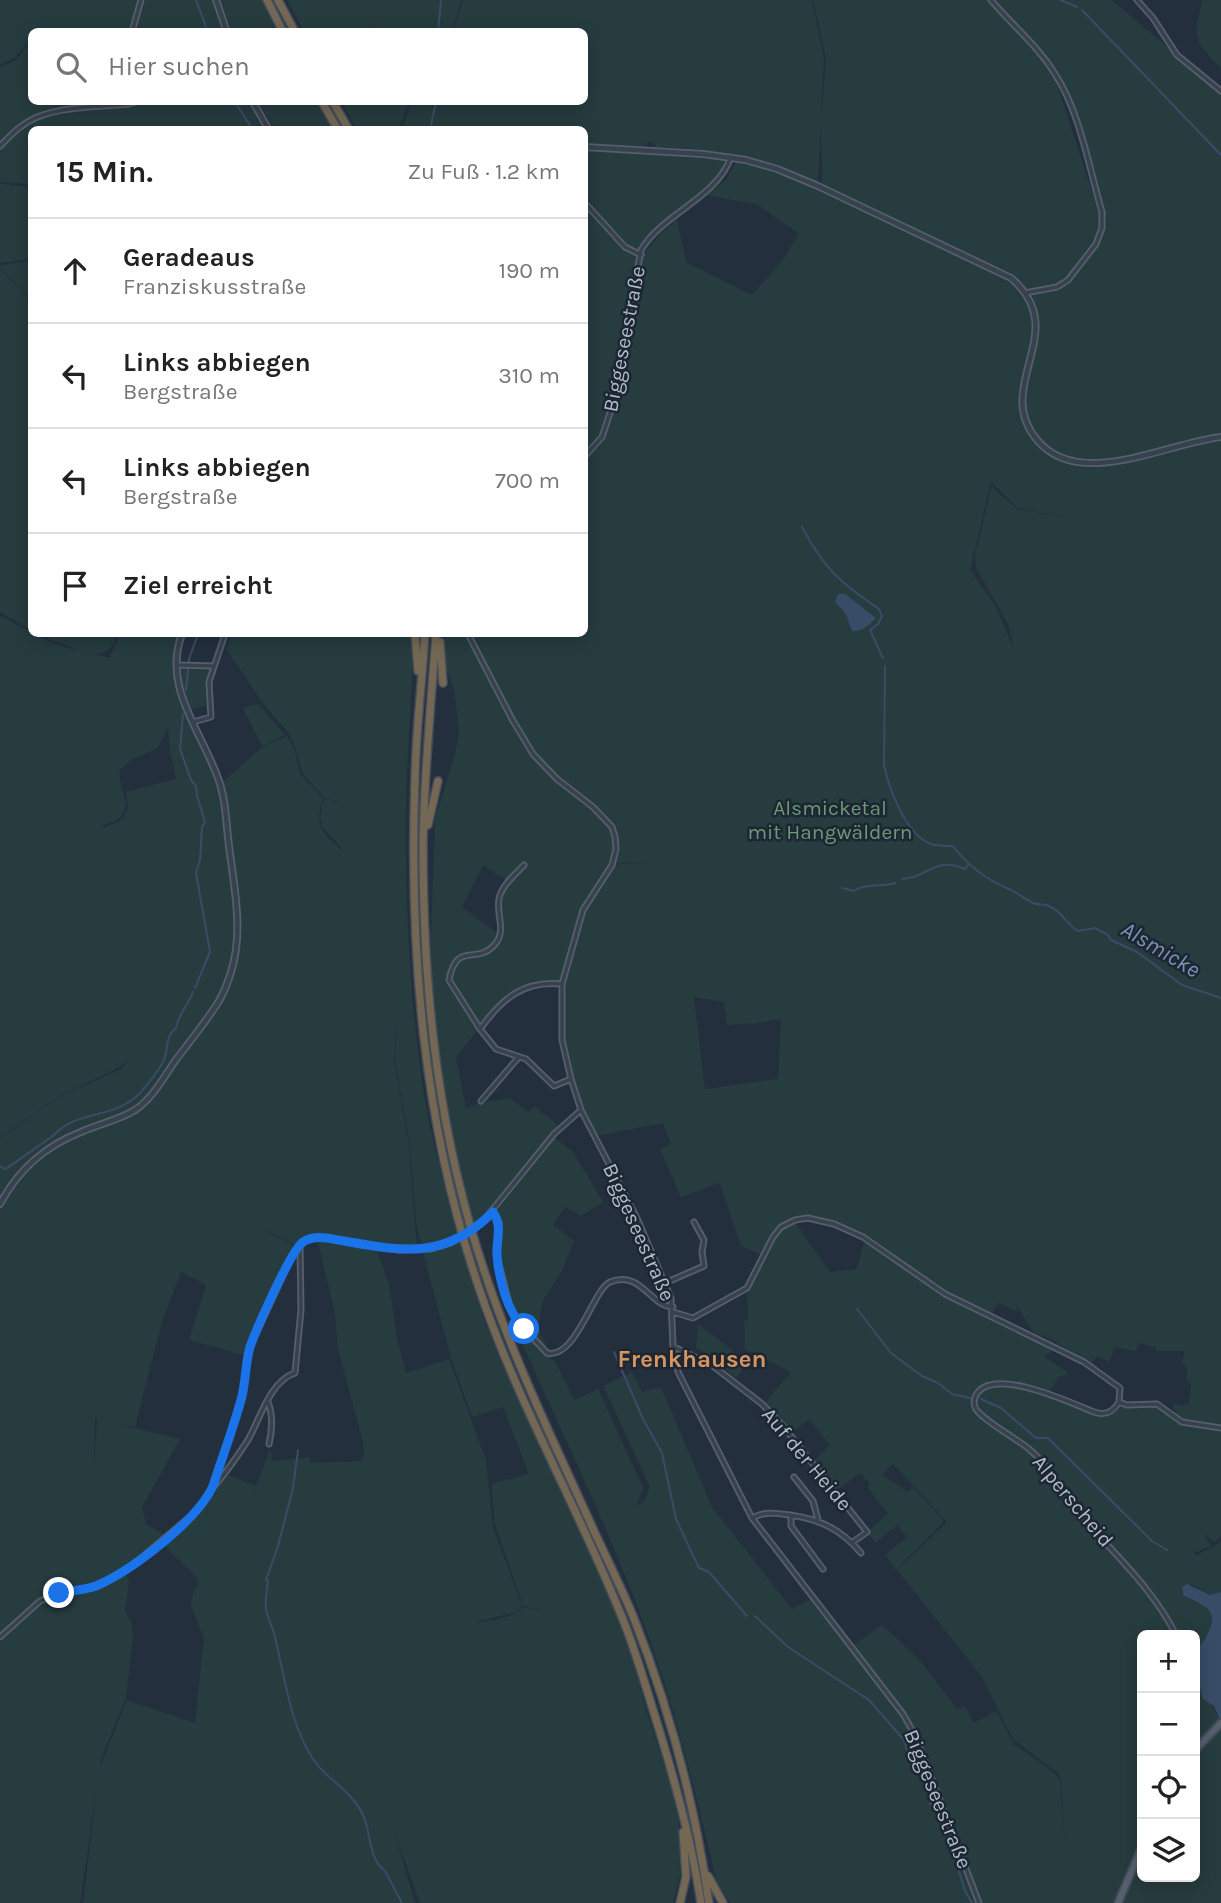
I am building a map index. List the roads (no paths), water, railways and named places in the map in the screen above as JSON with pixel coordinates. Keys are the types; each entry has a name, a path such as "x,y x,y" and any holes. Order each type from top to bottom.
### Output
{"highway":[{"path":"267,0 281,28"},
{"path":"278,0 293,28"},
{"path":"324,105 336,126"},
{"path":"335,105 347,126"},
{"path":"415,637 420,689"},
{"path":"425,637 414,792 414,924 426,1070 454,1200 479,1289 518,1388 620,1611 680,1800 701,1903"},
{"path":"437,637 443,683"},
{"path":"437,637 423,843 426,962 435,1067 450,1147 490,1287 525,1380 632,1614 670,1727 696,1828 709,1903"},
{"path":"423,843 438,781"},
{"path":"680,1800 686,1868 680,1903"},
{"path":"703,1866 723,1903"}],"main road":[{"path":"1200,1745 1221,1723"},
{"path":"1118,1903 1137,1859"}],"street":[{"path":"133,28 141,0"},
{"path":"216,0 226,28"},
{"path":"992,0 1040,52 1061,84 1076,121 1102,212 1102,228 1096,244 1068,280 1057,287 1025,293"},
{"path":"1137,0 1153,18 1177,55 1221,91"},
{"path":"0,146 16,129 44,115 120,105"},
{"path":"255,105 267,126"},
{"path":"588,147 674,151 731,158 777,169 1011,278 1025,293 1035,315 1037,336 1024,378 1022,406 1029,429 1046,449 1073,462 1107,463 1221,437"},
{"path":"588,206 625,247 641,255 653,234 720,178 731,158"},
{"name":"Biggeseestraße","path":"588,452 602,436 611,410 641,255"},
{"path":"0,1204 16,1179 52,1146 120,1117 143,1104 225,989 237,940 225,806 216,771 179,691 176,665 181,637"},
{"path":"193,722 211,717 209,682 224,637"},
{"name":"Biggeseestraße","path":"469,637 533,754 556,779 593,807 612,827 615,837 616,849 612,865 583,910 562,984 562,1040 570,1079 581,1110 638,1218 666,1283 673,1310 673,1347 678,1372 752,1518 909,1725 933,1780 979,1903"},
{"path":"176,665 213,666"},
{"path":"524,865 500,894 500,936 496,943 486,952 457,959 452,965 449,981 480,1030 496,1049 526,1059 554,1086 570,1079"},
{"path":"480,1030 517,992 536,983 562,984"},
{"path":"481,1101 518,1058"},
{"path":"213,1486 242,1397 250,1347 300,1244 318,1237 399,1250 431,1249 451,1243 481,1224 493,1212 554,1134 581,1110"},
{"path":"493,1212 499,1223 497,1256 510,1307 516,1320 547,1353 563,1349 587,1317 602,1288 612,1281 638,1284 660,1304 693,1318 747,1288 773,1237 781,1227 795,1220 808,1218 834,1224 863,1237 945,1294 1084,1362 1120,1388 1119,1402 1127,1405 1157,1404 1182,1423 1221,1428"},
{"path":"666,1283 704,1266 704,1240 694,1222"},
{"path":"0,1637 40,1601 59,1593 93,1587 133,1566 196,1513 238,1455 281,1382 295,1373 301,1310 300,1244"},
{"name":"Auf der Heide","path":"673,1347 713,1366 762,1404 783,1426 867,1532 853,1542"},
{"name":"Alperscheid","path":"1119,1402 1112,1410 1100,1414 1046,1392 996,1384 981,1390 974,1404 982,1416 1013,1435 1047,1466 1075,1508 1148,1590 1173,1630"},
{"path":"268,1402 271,1408 272,1434 269,1444"},
{"path":"794,1477 813,1501 818,1521"},
{"path":"752,1518 764,1513 791,1515 826,1523 853,1542 861,1553"},
{"path":"791,1515 790,1526 823,1569"}],"water":[{"path":"838,594 845,594 876,618 862,629 852,631 846,614 835,602"},
{"path":"1187,1584 1210,1595 1221,1592 1221,1723 1214,1706 1203,1699 1200,1685 1200,1648 1210,1629 1212,1616 1205,1607 1183,1595 1182,1587"}],"waterway":[{"path":"196,0 206,28"},
{"path":"438,28 441,0"},
{"path":"1061,0 1077,7"},
{"path":"1082,10 1221,155"},
{"path":"237,105 250,126"},
{"path":"431,126 435,105"},
{"name":"Alsmicke","path":"802,527 834,574 879,609 882,616 878,624 870,630 883,658"},
{"path":"186,690 189,659 197,637"},
{"name":"Alsmicke","path":"885,666 884,765 900,810 922,839 939,846 953,846 986,877 1033,903 1054,908 1078,931 1095,928 1108,935 1111,940 1137,952 1182,985 1221,998"},
{"path":"183,714 180,749 191,780 196,786 205,822 196,873 210,952 195,988"},
{"path":"903,879 939,866 965,869 968,865"},
{"path":"842,888 854,891 863,887 896,883"},
{"path":"0,1166 5,1169 69,1124 133,1100 163,1062 168,1040 193,992"},
{"path":"857,1309 891,1353 952,1394 970,1398"},
{"path":"614,1352 643,1419 662,1453 676,1519 699,1568 709,1572 747,1616"},
{"path":"981,1399 1001,1408 1036,1438 1048,1438 1152,1541 1167,1550"},
{"path":"298,1450 293,1488 266,1580 267,1611 298,1730 318,1766 345,1791 362,1813 375,1859 385,1871 402,1903"},
{"path":"755,1616 788,1647 869,1700 904,1740 911,1764 924,1779 926,1786"},
{"path":"929,1796 930,1803 942,1817 948,1844 952,1848 965,1891 972,1903"}],"district":[{"name":"Frenkhausen","path":"692,1359"}],"park label":[{"name":"Alsmicketal mit Hangwäldern","path":"830,820"}]}
